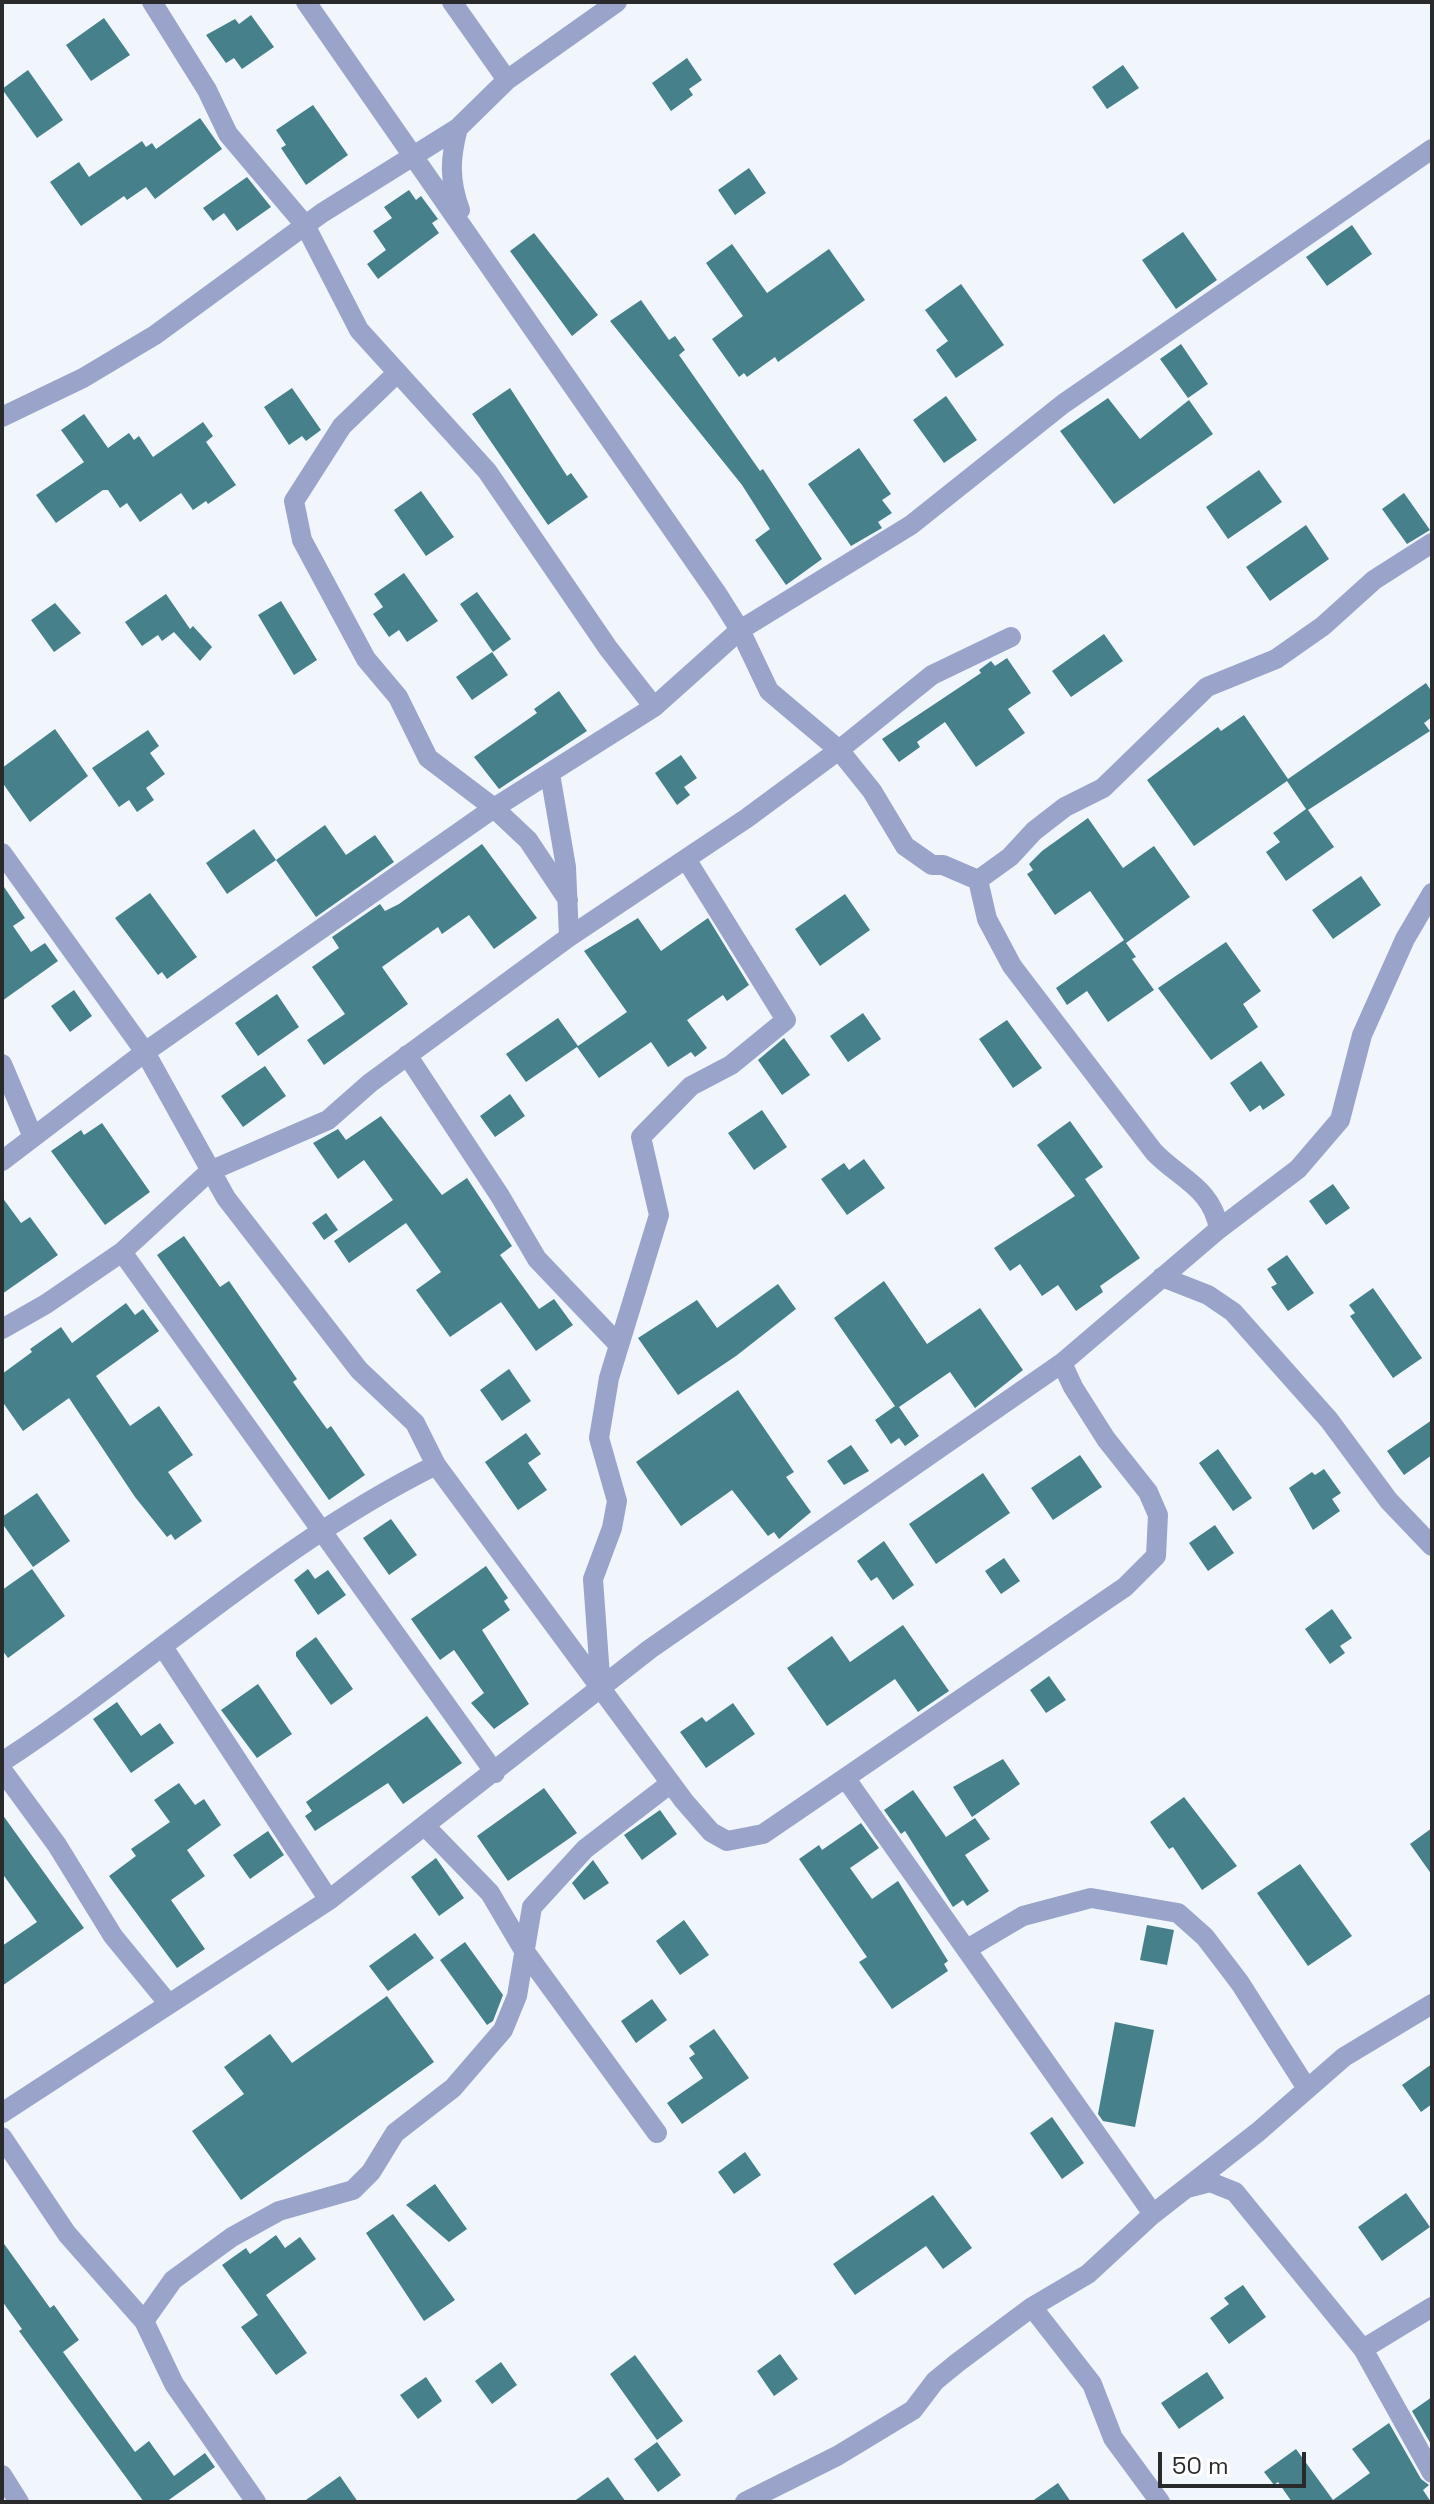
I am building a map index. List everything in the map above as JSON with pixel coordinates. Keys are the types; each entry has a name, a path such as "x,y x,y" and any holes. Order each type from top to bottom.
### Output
{"street":[{"path":"152,2 201,79 228,134 305,225 359,330 487,471 608,648 654,707"},
{"path":"306,2 740,630 769,691 839,750 872,791 905,846 932,865 943,865 978,880"},
{"path":"452,2 507,80"},
{"path":"2,417 83,378 155,335 305,225 413,153 458,128 507,80 617,2"},
{"path":"458,128 450,160 453,192 469,234"},
{"path":"2,1161 145,1052 494,808 654,707 740,630 911,525 1063,404 1432,149"},
{"path":"396,374 342,426 294,501 302,540 366,659 398,697 428,758 494,808 528,840 568,900"},
{"path":"978,880 1010,857 1034,831 1065,807 1103,788 1207,687 1276,659 1323,626 1374,580 1432,543"},
{"path":"2,1329 46,1304 122,1252 210,1171 328,1120 407,1055 569,937 686,859 839,750 932,675 1011,637"},
{"path":"550,774 566,867 569,937"},
{"path":"2,853 145,1052 226,1198 359,1370 415,1423 436,1465 601,1690 711,1832 727,1841 763,1834 846,1779 1125,1587 1156,1556 1158,1515 1148,1492 1106,1439 1073,1387 1062,1363"},
{"path":"601,1690 593,1579 612,1528 617,1501 599,1438 609,1378 659,1215 641,1137 691,1086 731,1065 786,1020 686,859"},
{"path":"978,880 987,919 1012,966 1154,1152 1174,1173 1194,1182 1207,1195 1216,1212 1219,1229"},
{"path":"2,2113 329,1900 650,1649 1062,1363 1219,1229 1298,1169 1340,1120 1362,1035 1405,939 1432,893"},
{"path":"407,1055 500,1196 537,1259 619,1345"},
{"path":"2,1064 33,1137"},
{"path":"122,1252 231,1399 319,1531 495,1773"},
{"path":"1162,1277 1208,1295 1233,1312 1329,1420 1389,1501 1432,1546"},
{"path":"2,1762 73,1716 319,1531 436,1465"},
{"path":"163,1647 329,1900"},
{"path":"2,1770 57,1845 113,1936 168,2003"},
{"path":"846,1779 1153,2214"},
{"path":"144,2321 173,2280 232,2237 279,2211 353,2190 362,2181 395,2133 453,2088 503,2030 517,1996 532,1907 553,1880 585,1849 671,1783"},
{"path":"426,1827 490,1893 523,1949 657,2133"},
{"path":"967,1949 1023,1916 1091,1898 1178,1913 1205,1937 1240,1983 1306,2087"},
{"path":"745,2502 837,2456 913,2410 935,2381 1032,2307 1088,2274 1183,2188 1258,2132 1344,2057 1432,2004"},
{"path":"2,2137 67,2234 144,2321 174,2384 256,2502"},
{"path":"1183,2188 1210,2182 1235,2192 1363,2349 1432,2473"},
{"path":"1032,2307 1092,2384 1113,2438 1160,2502"},
{"path":"1363,2349 1432,2307"},
{"path":"2,2475 19,2502"}],"building":[{"path":"251,15 274,47 242,69 234,58 226,63 206,35 235,19 239,24"},
{"path":"104,18 130,55 91,81 66,45"},
{"path":"687,58 702,80 689,89 693,95 671,111 652,83"},
{"path":"1123,65 1139,88 1107,109 1092,87"},
{"path":"28,70 63,120 37,138 2,89"},
{"path":"313,105 348,155 306,185 281,148 286,145 276,130"},
{"path":"200,118 222,149 155,199 146,187 127,200 124,196 81,226 50,182 79,162 89,177 142,141 146,147 152,143 156,149"},
{"path":"749,168 766,193 735,215 718,190"},
{"path":"247,177 271,207 237,231 224,213 213,221 203,208"},
{"path":"409,190 416,200 421,196 438,219 432,223 439,233 378,279 367,264 386,250 373,231 392,218 384,207"},
{"path":"1352,225 1372,254 1327,286 1306,257"},
{"path":"1183,232 1217,280 1176,309 1142,260"},
{"path":"534,233 598,315 572,336 510,251"},
{"path":"732,244 767,293 829,249 865,300 778,362 775,357 747,377 744,373 739,377 712,339 743,316 706,263"},
{"path":"961,284 1004,345 956,378 936,350 948,341 925,310"},
{"path":"641,300 669,340 675,336 685,350 679,355 760,471 763,469 822,559 786,585 755,540 770,529 742,485 610,321"},
{"path":"1181,344 1208,384 1188,398 1160,359"},
{"path":"292,388 321,430 306,441 302,436 289,445 264,407"},
{"path":"510,388 567,476 571,473 588,497 548,525 472,414"},
{"path":"946,396 977,440 944,463 913,420"},
{"path":"1108,398 1140,439 1189,400 1213,434 1114,504 1060,431"},
{"path":"84,414 108,448 129,433 134,440 139,436 153,457 203,422 213,436 206,442 236,485 193,510 181,493 140,522 127,503 120,508 108,490 103,490 56,523 36,495 84,462 61,430"},
{"path":"859,448 891,494 882,500 892,513 878,522 882,528 851,546 808,484"},
{"path":"1259,470 1282,502 1228,539 1206,507"},
{"path":"421,491 454,537 426,556 394,510"},
{"path":"1404,493 1430,530 1407,544 1382,509"},
{"path":"1306,525 1329,559 1270,601 1246,567"},
{"path":"404,573 438,621 407,642 399,630 389,637 373,614 383,607 374,594"},
{"path":"477,592 511,639 493,652 460,604"},
{"path":"166,594 190,629 193,626 212,647 200,661 174,632 162,641 158,635 142,646 125,622"},
{"path":"281,601 317,660 294,675 258,615"},
{"path":"55,603 81,633 54,652 31,620"},
{"path":"1104,634 1123,661 1071,697 1052,671"},
{"path":"492,652 508,675 472,700 456,677"},
{"path":"1007,658 1031,693 1008,709 1025,733 976,767 945,722 917,742 920,747 899,762 882,739 981,673 979,670 991,661 995,666"},
{"path":"1426,683 1432,692 1432,717 1424,723 1430,731 1308,810 1334,847 1286,881 1266,852 1280,842 1273,833 1306,809 1287,781 1194,846 1147,780 1218,727 1221,731 1244,715 1288,779"},
{"path":"559,691 587,731 499,789 474,757 537,713 534,709"},
{"path":"55,729 88,776 30,822 2,782 2,768"},
{"path":"148,730 159,746 150,753 165,774 146,788 154,800 137,812 129,800 119,807 92,768"},
{"path":"681,755 697,778 684,787 690,795 677,805 655,773"},
{"path":"1088,818 1123,868 1154,846 1190,897 1126,943 1136,957 1132,959 1154,990 1108,1022 1087,991 1067,1005 1056,988 1124,940 1090,891 1055,915 1027,874 1033,870 1029,864 1042,851"},
{"path":"325,825 346,855 375,835 394,862 316,917 276,860"},
{"path":"254,829 276,860 227,894 206,863"},
{"path":"482,844 537,918 494,949 469,915 442,934 438,927 382,967 408,1004 324,1065 307,1040 345,1014 312,967 339,948 332,937 380,904 385,911 399,904"},
{"path":"1361,876 1381,905 1333,939 1312,910"},
{"path":"2,884 25,918 13,926 31,952 45,943 58,961 2,1001"},
{"path":"150,893 197,957 167,979 162,972 158,975 115,918"},
{"path":"845,894 870,930 820,966 795,929"},
{"path":"638,918 661,951 708,918 749,985 727,1001 723,995 687,1020 707,1048 695,1057 691,1052 668,1067 651,1042 599,1078 577,1047 526,1082 506,1054 558,1018 578,1046 627,1012 584,951"},
{"path":"1226,942 1261,991 1243,1004 1258,1027 1211,1060 1158,988"},
{"path":"74,990 92,1016 70,1032 51,1006"},
{"path":"277,994 299,1027 258,1056 235,1023"},
{"path":"863,1013 881,1039 848,1062 830,1036"},
{"path":"1007,1020 1042,1068 1013,1088 979,1039"},
{"path":"784,1038 810,1075 782,1095 758,1060"},
{"path":"1261,1061 1285,1095 1263,1110 1260,1105 1250,1112 1230,1083"},
{"path":"265,1066 286,1096 243,1127 221,1096"},
{"path":"510,1094 525,1116 495,1137 480,1116"},
{"path":"762,1110 787,1147 754,1170 728,1133"},
{"path":"381,1116 442,1195 467,1178 512,1246 500,1255 539,1309 554,1299 573,1325 536,1351 501,1302 450,1337 416,1290 441,1272 406,1223 349,1263 334,1241 393,1200 364,1160 338,1179 313,1143 338,1129 346,1140"},
{"path":"1070,1121 1103,1167 1085,1179 1140,1258 1100,1286 1103,1292 1076,1311 1058,1285 1042,1296 1020,1264 1010,1271 994,1248 1075,1196 1037,1145"},
{"path":"102,1123 150,1192 105,1225 51,1151 81,1130 84,1135"},
{"path":"864,1159 885,1188 847,1215 821,1179 844,1163 849,1170"},
{"path":"1333,1184 1350,1208 1326,1225 1309,1201"},
{"path":"2,1197 21,1223 30,1217 58,1255 2,1294"},
{"path":"326,1213 338,1230 324,1240 312,1223"},
{"path":"184,1236 220,1287 229,1281 297,1379 293,1382 327,1429 331,1426 365,1475 329,1500 157,1255"},
{"path":"1287,1255 1314,1293 1288,1311 1271,1287 1277,1284 1267,1269"},
{"path":"884,1281 927,1344 980,1308 1023,1370 975,1408 950,1372 899,1407 919,1436 905,1446 899,1438 891,1444 875,1420 895,1406 834,1318"},
{"path":"778,1284 796,1309 736,1356 678,1395 638,1338 697,1300 717,1328"},
{"path":"1373,1288 1422,1358 1393,1378 1350,1316 1355,1313 1349,1305"},
{"path":"126,1303 135,1315 143,1309 159,1331 96,1376 130,1426 159,1406 193,1455 168,1472 202,1521 175,1540 171,1534 167,1537 135,1497 69,1398 23,1431 2,1401 2,1374 32,1352 30,1349 61,1327 72,1343"},
{"path":"509,1369 531,1401 502,1421 480,1390"},
{"path":"738,1390 794,1472 786,1477 811,1512 779,1539 774,1532 768,1536 732,1490 681,1526 636,1462"},
{"path":"1432,1420 1432,1455 1404,1475 1387,1451"},
{"path":"526,1433 541,1454 528,1463 547,1490 518,1510 485,1462"},
{"path":"851,1445 869,1471 844,1485 827,1461"},
{"path":"1218,1449 1252,1498 1233,1511 1199,1463"},
{"path":"1080,1455 1102,1487 1053,1520 1031,1488"},
{"path":"1324,1469 1341,1493 1332,1499 1340,1511 1313,1530 1289,1488 1312,1472 1315,1475"},
{"path":"983,1473 1010,1513 936,1564 909,1524"},
{"path":"37,1493 70,1541 33,1567 2,1523 2,1517"},
{"path":"391,1519 417,1555 389,1575 363,1538"},
{"path":"1215,1525 1234,1553 1208,1571 1189,1543"},
{"path":"884,1541 914,1585 893,1600 877,1577 871,1581 857,1561"},
{"path":"1004,1558 1020,1581 1001,1594 985,1571"},
{"path":"486,1566 508,1598 504,1601 510,1610 482,1630 529,1704 494,1729 471,1703 484,1693 454,1650 440,1660 411,1619"},
{"path":"32,1569 65,1616 8,1658 2,1650 2,1590"},
{"path":"308,1569 315,1579 328,1570 346,1595 318,1615 294,1580"},
{"path":"1332,1609 1352,1638 1340,1646 1345,1653 1330,1664 1305,1629"},
{"path":"903,1625 949,1691 918,1712 895,1679 827,1726 787,1668 832,1636 850,1662"},
{"path":"316,1637 353,1689 331,1705 296,1656 296,1652"},
{"path":"1049,1676 1066,1700 1046,1713 1030,1690"},
{"path":"258,1684 292,1734 257,1758 221,1710"},
{"path":"117,1702 141,1736 160,1723 174,1743 131,1773 93,1719"},
{"path":"733,1703 755,1734 706,1768 680,1732 702,1717 706,1722"},
{"path":"427,1716 462,1763 403,1804 388,1783 315,1831 305,1816 312,1811 306,1802"},
{"path":"1003,1759 1020,1784 972,1817 953,1787"},
{"path":"179,1783 195,1805 204,1799 221,1825 187,1850 205,1876 171,1900 205,1949 177,1968 109,1876 136,1856 131,1849 170,1822 154,1800"},
{"path":"544,1788 577,1833 508,1881 477,1836"},
{"path":"913,1790 946,1837 975,1818 990,1839 965,1855 989,1891 967,1906 963,1900 953,1907 905,1831 901,1834 884,1810"},
{"path":"1184,1797 1237,1866 1202,1890 1173,1847 1169,1849 1150,1822"},
{"path":"660,1810 677,1834 642,1860 624,1835"},
{"path":"2,1814 84,1928 2,1986 2,1946 37,1922 2,1873"},
{"path":"861,1823 879,1848 850,1868 872,1899 898,1881 948,1961 944,1964 948,1971 892,2009 859,1962 867,1957 799,1859 819,1845 822,1850"},
{"path":"1432,1828 1432,1875 1410,1844"},
{"path":"268,1831 284,1855 250,1879 233,1855"},
{"path":"436,1858 464,1898 439,1916 411,1877"},
{"path":"593,1860 609,1883 584,1900 572,1883"},
{"path":"1300,1864 1352,1936 1308,1966 1257,1893"},
{"path":"684,1920 709,1955 680,1975 656,1941"},
{"path":"1147,1925 1174,1930 1167,1965 1140,1960"},
{"path":"415,1933 434,1958 388,1991 369,1966"},
{"path":"465,1942 503,1995 493,2021 487,2025 440,1960"},
{"path":"387,1996 434,2062 241,2200 192,2131 244,2094 224,2067 270,2034 292,2063"},
{"path":"652,1999 667,2020 636,2043 621,2021"},
{"path":"1115,2022 1154,2030 1135,2127 1103,2121 1098,2114"},
{"path":"714,2029 749,2078 682,2124 667,2103 703,2078 689,2058 695,2054 689,2046"},
{"path":"1432,2064 1432,2104 1421,2112 1402,2085"},
{"path":"1052,2117 1084,2163 1062,2179 1030,2133"},
{"path":"745,2152 761,2175 734,2194 718,2172"},
{"path":"435,2184 467,2229 449,2242 406,2205"},
{"path":"1406,2193 1430,2227 1382,2261 1358,2227"},
{"path":"933,2195 972,2248 943,2269 926,2246 855,2295 833,2264"},
{"path":"393,2214 455,2300 424,2321 366,2233"},
{"path":"276,2235 285,2248 300,2237 316,2259 266,2295 307,2353 276,2375 241,2327 258,2315 222,2265 246,2248 250,2254"},
{"path":"2,2241 50,2308 54,2305 79,2340 63,2352 135,2452 149,2441 174,2476 205,2453 215,2467 166,2502 144,2502 19,2331 22,2329 2,2301"},
{"path":"1243,2285 1266,2317 1229,2344 1210,2318 1229,2304 1224,2298"},
{"path":"780,2354 798,2379 774,2396 757,2371"},
{"path":"635,2355 683,2421 657,2440 610,2374"},
{"path":"501,2362 517,2385 492,2404 475,2381"},
{"path":"1207,2372 1224,2398 1179,2429 1161,2403"},
{"path":"426,2377 442,2401 418,2419 400,2395"},
{"path":"1432,2397 1432,2446 1412,2411"},
{"path":"1389,2423 1421,2479 1429,2485 1423,2490 1431,2502 1292,2502 1278,2482 1274,2485 1264,2472 1296,2449 1333,2500 1370,2473 1352,2449"},
{"path":"657,2442 681,2475 658,2492 634,2459"},
{"path":"340,2476 358,2502 303,2502"},
{"path":"608,2477 626,2502 573,2502"},
{"path":"1058,2483 1071,2502 1031,2502"}]}
